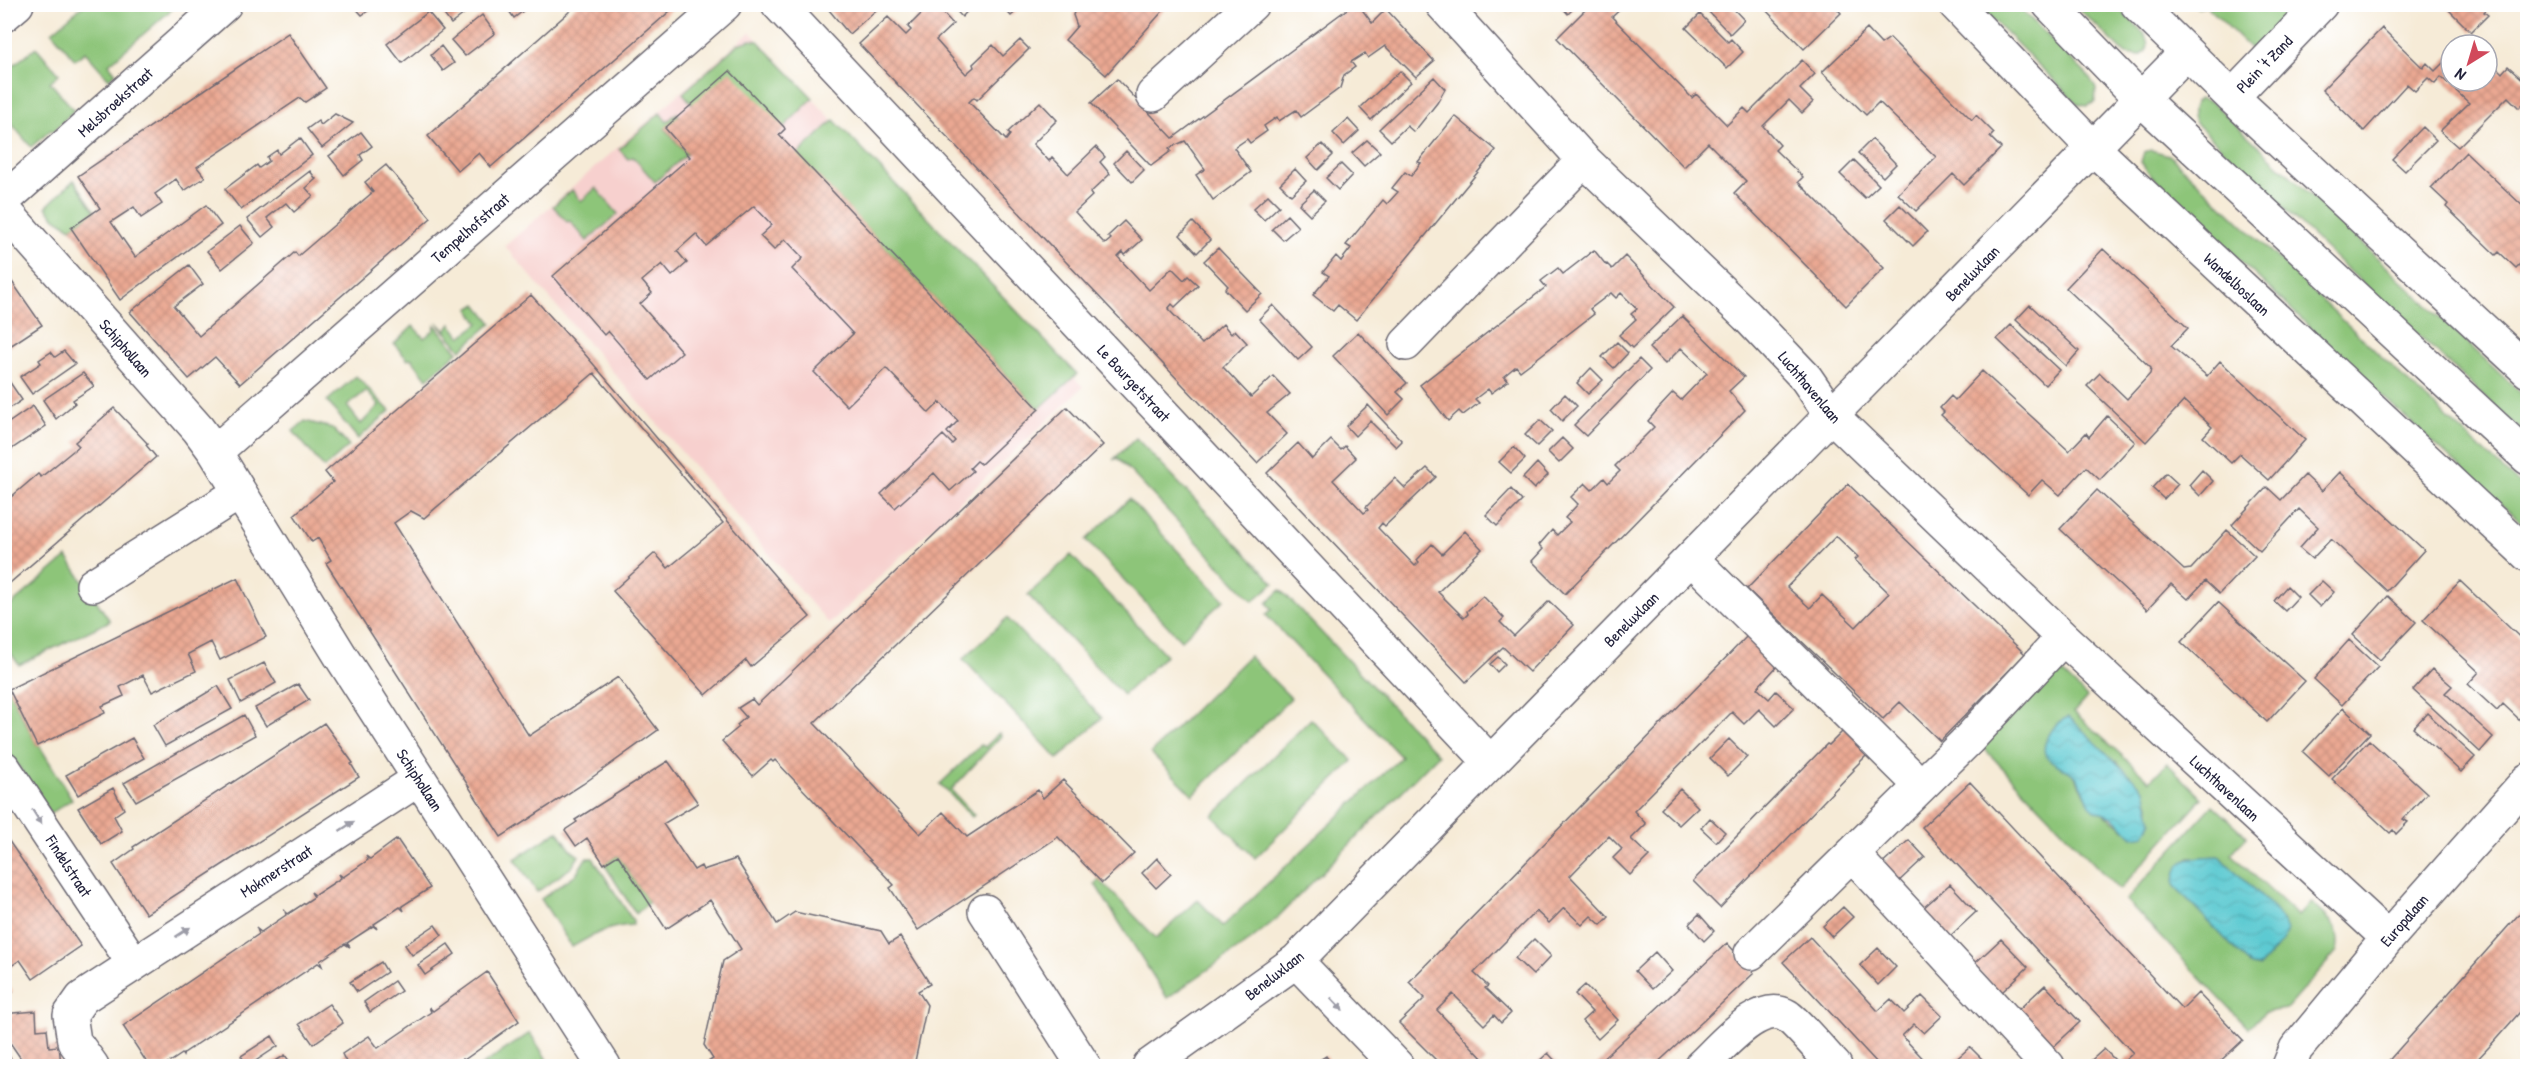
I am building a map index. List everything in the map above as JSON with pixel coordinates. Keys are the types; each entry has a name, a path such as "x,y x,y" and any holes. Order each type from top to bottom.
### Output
{"street":[{"path":"4,15 17,4"},
{"name":"Melsbroekstraat","path":"4,200 225,4"},
{"name":"Tempelhofstraat","path":"214,452 725,4"},
{"name":"Le Bourgetstraat","path":"778,4 1490,762"},
{"path":"1153,94 1252,4"},
{"name":"Luchthavenlaan","path":"1442,4 1584,160 1747,316 1806,378 1832,417 2062,638 2388,938"},
{"name":"Wandelboslaan","path":"1955,4 2093,148 2528,555"},
{"path":"2049,4 2141,99 2528,458"},
{"name":"Plein 't Zand","path":"2232,97 2322,4"},
{"path":"2151,9 2186,53 2528,371"},
{"name":"Beneluxlaan","path":"1149,1066 1296,962 2186,53"},
{"path":"1406,344 1584,160"},
{"name":"Schiphollaan","path":"4,210 198,429 604,1066"},
{"path":"93,585 238,493"},
{"path":"1691,558 1921,786"},
{"path":"1751,953 1968,740 2062,638"},
{"name":"Findelstraat","path":"4,768 134,964"},
{"name":"Mokmerstraat","path":"92,1066 74,1041 70,1015 82,998 419,779"},
{"name":"Europalaan","path":"2289,1066 2296,1049 2388,938 2528,780"},
{"path":"1853,855 2048,1066"},
{"path":"986,911 1084,1066"},
{"path":"1296,962 1397,1066"},
{"path":"1701,1066 1752,1019 1768,1011 1786,1015 1834,1066"}],"shaded area":[{"path":"750,32 1083,387 829,624 505,246"}],"green space":[{"path":"85,4 177,5 109,64 116,73 109,79 85,52 75,60 52,32"},
{"path":"1978,5 2017,5 2090,78 2096,89 2095,102 2087,106 2078,104"},
{"path":"2075,5 2114,5 2140,29 2148,44 2146,50 2140,56 2126,54"},
{"path":"2194,5 2302,5 2254,52 2207,6 2198,8"},
{"path":"751,40 758,41 813,98 784,127 692,104 683,93 738,44"},
{"path":"36,47 59,74 50,82 74,110 53,132 51,130 31,147 5,116 4,73"},
{"path":"2200,99 2212,102 2527,399 2527,436 2327,250 2195,122 2193,109 2195,103"},
{"path":"660,113 667,122 677,113 679,116 665,129 687,154 655,182 633,157 628,159 619,149"},
{"path":"834,120 1077,374 1039,409 797,155"},
{"path":"2151,150 2169,155 2407,381 2527,491 2527,528 2393,406 2152,177 2141,162 2144,152"},
{"path":"74,180 95,211 71,228 55,218 46,207"},
{"path":"596,188 618,214 587,241 553,206 572,190 581,201"},
{"path":"477,304 492,323 461,350 437,322 446,331 451,324 461,337 479,323 469,309"},
{"path":"435,325 458,352 427,379 411,358 408,360 394,344 413,326 424,338 434,330"},
{"path":"356,376 390,411 358,439 327,401","holes":["366,391 379,405 361,424 347,406"]},
{"path":"305,421 332,428 349,446 324,468 293,431"},
{"path":"1136,438 1274,583 1253,601 1131,472 1117,458 1113,460"},
{"path":"1129,499 1224,600 1181,640 1086,540"},
{"path":"1071,555 1166,655 1123,695 1028,595"},
{"path":"67,557 110,621 19,665 5,645 4,611"},
{"path":"1281,590 1438,755 1275,920 1248,942 1167,998 1095,884 1099,879 1156,938 1198,900 1223,926 1401,757 1266,615 1272,609 1267,603"},
{"path":"1007,618 1102,718 1058,759 963,659"},
{"path":"1249,656 1291,698 1193,795 1151,753"},
{"path":"2053,664 2087,697 2074,712 2150,781 2167,763 2202,798 2119,890 1978,742","holes":["2117,761 2145,795 2150,810 2125,830 2090,803 2077,779 2069,770"]},
{"path":"4,681 37,745 72,799 50,814 5,746"},
{"path":"1311,719 1353,761 1255,858 1213,816"},
{"path":"999,733 1001,736 951,790 974,815 972,817 940,784 981,745 985,747"},
{"path":"2213,805 2247,836 2231,854 2298,916 2311,902 2335,928 2337,951 2286,1009 2265,1012 2248,1028 2126,900","holes":["2220,856 2237,875 2283,941 2259,967 2251,966 2174,885 2189,858"]},
{"path":"558,831 571,850 579,856 572,867 537,892 515,859"},
{"path":"618,855 649,902 636,914 604,864"},
{"path":"586,858 593,858 633,921 633,925 608,929 572,947 541,899 576,874"},
{"path":"530,1033 551,1066 481,1066"}],"water":[{"path":"2069,717 2145,790 2152,822 2145,835 2133,837 2113,817 2094,809 2077,778 2047,757 2044,752 2049,735 2058,723"},
{"path":"2220,856 2266,900 2287,930 2283,941 2259,967 2251,966 2174,885 2175,875 2182,863 2195,858"}],"building":[{"path":"352,4 378,4 362,15"},
{"path":"436,4 470,4 473,7 451,24"},
{"path":"504,4 532,4 514,18"},
{"path":"578,4 678,4 491,167 479,153 458,171 428,136"},
{"path":"824,4 883,4 849,34"},
{"path":"931,4 974,4 962,17 951,5 943,13 953,24 936,40 966,74 993,45 1003,56 1020,40 1029,49 977,100 974,97 969,102 1006,140 1010,135 1008,132 1040,102 1057,120 1033,144 1049,161 1052,157 1068,174 1096,147 1105,157 1100,162 1110,174 1090,193 1092,196 1075,212 1105,244 1111,239 1108,236 1124,221 1142,240 1125,255 1123,252 1118,257 1149,290 1172,268 1184,280 1188,276 1198,285 1175,307 1172,304 1168,309 1202,344 1223,324 1231,334 1235,330 1247,343 1223,367 1251,397 1273,376 1290,394 1267,413 1287,434 1257,463 859,44 888,17 906,35 911,30 908,27"},
{"path":"1000,4 1024,4 1011,16"},
{"path":"1077,4 1169,4 1106,75 1065,40 1077,26 1073,15"},
{"path":"1354,4 1358,4 1372,23 1386,9 1434,61 1416,77 1385,46 1368,58 1365,53 1351,62 1355,67 1344,75 1340,88 1301,117 1296,110 1279,121 1277,117 1264,126 1267,131 1250,143 1247,139 1234,148 1251,172 1213,200 1196,175 1205,169 1185,141 1169,148 1171,151 1151,166 1091,103 1117,79 1173,138"},
{"path":"1559,4 1578,4 1568,14"},
{"path":"1591,4 1626,4 1612,17 1692,98 1696,94 1727,125 1744,108 1749,113 1802,60 1815,74 1800,89 1813,102 1802,113 1789,100 1763,126 1780,145 1775,150 1803,177 1798,182 1884,268 1846,306 1734,193 1746,181 1708,143 1684,167 1557,38"},
{"path":"1710,4 1729,4 1744,20 1730,34 1706,9"},
{"path":"1760,4 1833,4 1841,13 1804,49"},
{"path":"2443,4 2492,4 2484,12 2488,15 2471,32"},
{"path":"428,12 443,30 402,63 387,44"},
{"path":"1700,14 1728,42 1731,39 1743,52 1727,68 1686,28"},
{"path":"482,15 495,33 465,56 451,40"},
{"path":"2382,28 2423,68 2427,63 2435,71 2439,67 2439,79 2435,84 2428,78 2415,91 2407,84 2364,131 2322,90"},
{"path":"1867,29 1881,44 1890,38 1972,120 1976,115 1994,133 1990,137 2001,148 1964,185 1953,174 1916,211 1898,194 1936,157 1879,102 1866,115 1822,72"},
{"path":"288,33 326,88 305,102 300,98 197,167 205,177 184,191 176,179 155,194 162,204 141,218 134,207 111,222 135,257 206,205 221,225 120,300 71,228 100,208 78,176"},
{"path":"441,46 454,63 443,71 431,55"},
{"path":"2508,66 2528,84 2528,99 2519,108 2508,97 2458,147 2440,131 2469,103 2458,93 2499,93 2499,70 2502,73"},
{"path":"730,71 784,127 785,129 779,135 1039,409 981,464 977,461 970,468 973,471 950,491 934,473 895,508 881,494 943,435 952,444 955,441 947,432 958,421 940,402 929,413 886,368 847,406 814,372 853,334 792,269 803,258 785,239 774,250 760,236 772,225 754,206 706,246 696,234 677,251 687,263 672,276 662,264 642,281 652,293 640,304 682,352 650,380 608,331 604,335 553,276 690,157 665,128"},
{"path":"1400,71 1411,82 1371,120 1360,108"},
{"path":"1434,77 1445,89 1437,103 1414,132 1407,126 1391,141 1379,129"},
{"path":"335,114 353,123 322,148 307,129 318,121 321,125"},
{"path":"1455,116 1496,150 1356,320 1338,305 1333,311 1313,295 1329,276 1323,272 1336,256 1341,261 1351,248 1346,245 1383,200 1387,204 1398,192 1392,188 1405,172 1411,176 1421,163 1418,162"},
{"path":"1348,119 1359,131 1344,145 1333,133"},
{"path":"2423,127 2436,140 2405,171 2392,159"},
{"path":"361,132 372,146 360,155 363,160 344,175 329,156"},
{"path":"300,138 312,155 241,210 225,189 257,165 259,168 269,161 267,157 277,150 279,154"},
{"path":"1872,139 1896,164 1883,177 1858,153"},
{"path":"1367,140 1380,152 1364,166 1352,153"},
{"path":"1322,144 1333,155 1318,170 1307,158"},
{"path":"1126,151 1144,170 1132,182 1114,163"},
{"path":"2466,152 2528,211 2528,256 2516,268 2499,252 2496,255 2446,207 2448,204 2431,188"},
{"path":"1854,160 1879,185 1865,198 1840,174"},
{"path":"1341,164 1352,175 1338,190 1326,178"},
{"path":"386,165 431,218 240,384 215,357 189,379 130,312 189,265 203,284 174,306 199,336 295,252 298,256 373,192 365,182"},
{"path":"1295,169 1306,181 1291,195 1280,184"},
{"path":"310,171 316,179 306,188 313,196 294,212 286,203 267,218 274,227 262,237 247,219"},
{"path":"1314,190 1325,201 1310,215 1299,204"},
{"path":"1268,195 1279,206 1264,220 1253,209"},
{"path":"1900,205 1927,232 1913,246 1886,219"},
{"path":"1287,215 1298,227 1283,240 1272,229"},
{"path":"1193,222 1210,240 1197,253 1180,235"},
{"path":"240,226 254,243 222,269 207,251"},
{"path":"1218,248 1262,294 1245,310 1225,289 1228,286 1204,261"},
{"path":"2103,249 2188,328 2171,346 2207,376 2220,361 2305,440 2269,480 2240,454 2231,463 2203,437 2212,427 2184,401 2146,442 2087,386 2100,373 2127,399 2150,374 2151,368 2066,288"},
{"path":"1594,250 1612,269 1625,256 1674,307 1632,348 1619,335 1636,319 1631,314 1637,309 1621,293 1616,298 1611,293 1590,309 1594,314 1520,371 1516,366 1504,376 1508,381 1491,393 1488,389 1475,399 1479,403 1463,415 1459,411 1448,421 1420,385 1546,287 1541,281 1558,268 1563,274"},
{"path":"8,276 42,325 4,350 4,278"},
{"path":"531,295 583,352 810,617 751,667 746,660 706,695 613,591 655,553 668,568 723,523 594,373 424,518 411,511 394,523 529,736 618,677 658,730 583,784 501,837 326,563 331,560 318,538 312,542 294,515 333,482 325,472"},
{"path":"1273,305 1312,347 1298,360 1259,319"},
{"path":"2030,305 2079,351 2066,366 2016,320"},
{"path":"1682,316 1744,377 1729,391 1745,410 1565,594 1532,561 1543,549 1539,545 1552,530 1557,535 1570,522 1565,518 1578,504 1571,497 1585,483 1592,490 1604,478 1608,483 1620,471 1615,466 1654,427 1648,421 1659,408 1673,393 1681,400 1707,373 1681,348 1665,364 1649,348"},
{"path":"2011,325 2059,370 2045,385 1997,339"},
{"path":"1358,332 1407,383 1397,392 1404,399 1388,415 1333,356"},
{"path":"1617,342 1628,353 1614,368 1602,357"},
{"path":"64,351 75,364 32,394 20,377 41,363 39,360 51,352 55,357"},
{"path":"1639,359 1650,370 1586,436 1574,425"},
{"path":"1591,368 1603,380 1588,394 1577,383"},
{"path":"1982,371 2069,451 2086,433 2089,437 2107,416 2135,442 2100,480 2086,467 2060,495 2042,480 2028,495 1941,415 1944,412 1940,408 1951,396 1955,400"},
{"path":"83,373 94,386 73,400 75,403 56,419 43,400"},
{"path":"9,381 22,400 4,412 4,384"},
{"path":"1565,394 1577,406 1562,421 1551,409"},
{"path":"1368,405 1402,441 1396,447 1370,421 1355,436 1346,426"},
{"path":"33,406 46,426 4,454 4,426"},
{"path":"1067,407 1103,445 814,723 920,834 943,812 967,837 1038,790 1043,798 1063,780 1134,853 1102,883 1058,837 918,930 890,888 894,885 775,760 773,762 771,760 753,776 722,741 739,727 737,725 746,717 738,708 752,699 757,705"},
{"path":"114,408 148,444 146,445 156,457 4,588 4,503 38,474 41,477 79,446 75,442"},
{"path":"1540,420 1552,431 1537,446 1525,435"},
{"path":"1562,438 1573,449 1559,463 1548,452"},
{"path":"1331,440 1341,450 1345,446 1356,458 1333,480 1364,513 1368,510 1366,507 1395,478 1405,488 1427,468 1436,477 1385,526 1382,523 1378,528 1415,566 1419,562 1417,560 1432,544 1442,554 1465,531 1482,549 1438,592 1464,618 1468,614 1467,611 1483,596 1504,618 1500,622 1514,636 1549,601 1574,625 1529,672 1503,647 1466,682 1267,473 1298,443 1312,459"},
{"path":"1514,447 1525,459 1511,473 1499,462"},
{"path":"1537,463 1548,475 1534,489 1523,478"},
{"path":"2202,470 2213,481 2200,496 2189,485"},
{"path":"2340,472 2424,550 2387,591 2331,539 2312,559 2299,548 2318,527 2299,509 2260,551 2232,525 2267,487 2281,500 2305,475 2322,491"},
{"path":"2166,473 2178,484 2164,499 2152,488"},
{"path":"1848,484 2025,654 1940,741 1900,702 1883,719 1747,589","holes":["1836,536 1858,557 1855,560 1889,593 1856,627 1822,595 1810,608 1787,587"]},
{"path":"1511,489 1522,501 1497,526 1486,515"},
{"path":"2097,490 2184,570 2191,569 2227,530 2255,556 2219,594 2205,581 2188,599 2171,584 2147,610 2060,529"},
{"path":"237,578 266,637 220,660 211,642 188,654 196,671 152,692 143,675 120,687 124,696 102,706 105,713 37,746 9,689"},
{"path":"2322,581 2334,592 2320,607 2308,595"},
{"path":"2460,581 2528,645 2528,715 2521,721 2503,704 2497,711 2468,684 2479,672 2423,620"},
{"path":"2287,586 2298,597 2285,611 2274,601"},
{"path":"2388,596 2416,622 2380,660 2353,635"},
{"path":"2218,602 2305,681 2267,722 2181,642"},
{"path":"1750,633 1780,663 1757,688 1769,699 1776,691 1794,708 1776,726 1759,709 1744,724 1732,712 1634,811 1646,824 1631,839 1649,856 1630,875 1613,858 1622,849 1609,836 1570,876 1609,917 1601,925 1591,916 1582,925 1564,908 1549,923 1536,911 1474,973 1488,986 1485,988 1511,1013 1501,1023 1494,1015 1484,1025 1453,994 1437,1010 1485,1061 1480,1066 1442,1066 1399,1023 1425,998 1409,982"},
{"path":"2349,640 2378,667 2342,705 2314,679"},
{"path":"1498,657 1505,664 1497,672 1490,664"},
{"path":"264,663 276,683 241,703 230,680"},
{"path":"2432,669 2452,686 2445,693 2493,737 2480,752 2413,690"},
{"path":"298,684 309,700 266,726 255,708"},
{"path":"218,686 232,709 165,746 153,725"},
{"path":"2343,708 2370,733 2329,776 2303,752"},
{"path":"2427,713 2475,757 2461,772 2413,728"},
{"path":"244,715 255,735 136,801 124,783"},
{"path":"324,723 353,763 351,764 359,777 146,914 113,864 134,849 133,847"},
{"path":"1846,728 1871,751 1720,908 1693,881 1827,744 1829,745"},
{"path":"132,738 144,758 78,795 66,775"},
{"path":"1729,739 1747,757 1728,776 1710,758"},
{"path":"2369,740 2427,793 2403,819 2408,822 2396,834 2393,830 2390,833 2332,779"},
{"path":"668,761 698,803 663,824 694,870 701,866 703,870 736,859 777,924 795,912 881,931 889,944 900,937 930,984 918,991 927,1005 914,1066 701,1066 713,1059 704,1045 723,961 741,949 710,900 666,929 618,855 604,864 587,838 576,846 565,830 577,822 575,820"},
{"path":"1970,782 2182,1009 2198,993 2243,1040 2215,1066 2085,1066 2104,1049 2120,1065 2133,1053 1922,827"},
{"path":"113,788 124,809 114,816 122,831 101,844 78,808"},
{"path":"1680,789 1698,807 1679,825 1661,809"},
{"path":"1710,818 1725,832 1716,842 1701,828"},
{"path":"4,834 81,946 33,979 20,960 4,971"},
{"path":"397,839 430,888 402,906 404,911 400,907 374,924 377,929 373,926 347,943 350,947 345,944 320,961 322,966 318,963 184,1053 183,1056 182,1054 164,1066 149,1066 123,1026 259,934 257,929 261,932 286,915 285,911 288,914 314,897 311,892 315,895 341,878 339,874 343,877 368,860 366,856 370,859"},
{"path":"1909,840 1925,857 1896,884 1880,866"},
{"path":"1157,858 1171,874 1156,888 1142,873"},
{"path":"1950,884 1976,912 1948,938 1921,910"},
{"path":"2528,904 2528,1003 2489,1047 2471,1066 2384,1066"},
{"path":"1843,907 1853,917 1832,937 1823,926"},
{"path":"1699,914 1714,931 1704,941 1689,924"},
{"path":"435,925 442,935 412,955 405,945"},
{"path":"1810,937 1878,1011 1891,999 1904,1013 1922,996 1942,1016 1924,1033 1914,1024 1902,1036 1930,1066 1880,1066 1783,962"},
{"path":"1534,939 1551,956 1533,975 1515,958"},
{"path":"2001,939 2028,967 2000,994 1973,965"},
{"path":"1727,943 1754,973 1702,1022 1654,1066 1595,1066"},
{"path":"448,944 455,954 425,975 418,965"},
{"path":"1878,948 1896,967 1878,985 1860,965"},
{"path":"1655,952 1672,971 1652,989 1635,971"},
{"path":"381,962 387,972 357,992 350,982"},
{"path":"487,972 519,1021 464,1060 452,1066 348,1066 342,1054 369,1036 378,1048 431,1012 429,1007 433,1011"},
{"path":"4,979 13,992 4,997"},
{"path":"394,981 401,991 370,1012 364,1002"},
{"path":"1585,985 1618,1020 1598,1039 1582,1021 1592,1012 1575,994"},
{"path":"2045,985 2080,1022 2051,1049 2016,1012"},
{"path":"329,1004 343,1023 313,1044 299,1024"},
{"path":"36,1011 37,1030 47,1029 49,1047 59,1046 61,1064 71,1064 71,1066 26,1066 4,1034 4,1019 13,1013"},
{"path":"272,1036 278,1046 248,1066 241,1056"},
{"path":"1970,1047 1987,1066 1955,1066 1952,1063"},
{"path":"4,1050 12,1060 16,1066 4,1066"},
{"path":"1548,1053 1560,1066 1533,1066 1538,1062"},
{"path":"285,1055 292,1065 268,1066"},
{"path":"1326,1056 1333,1066 1310,1066"}]}
